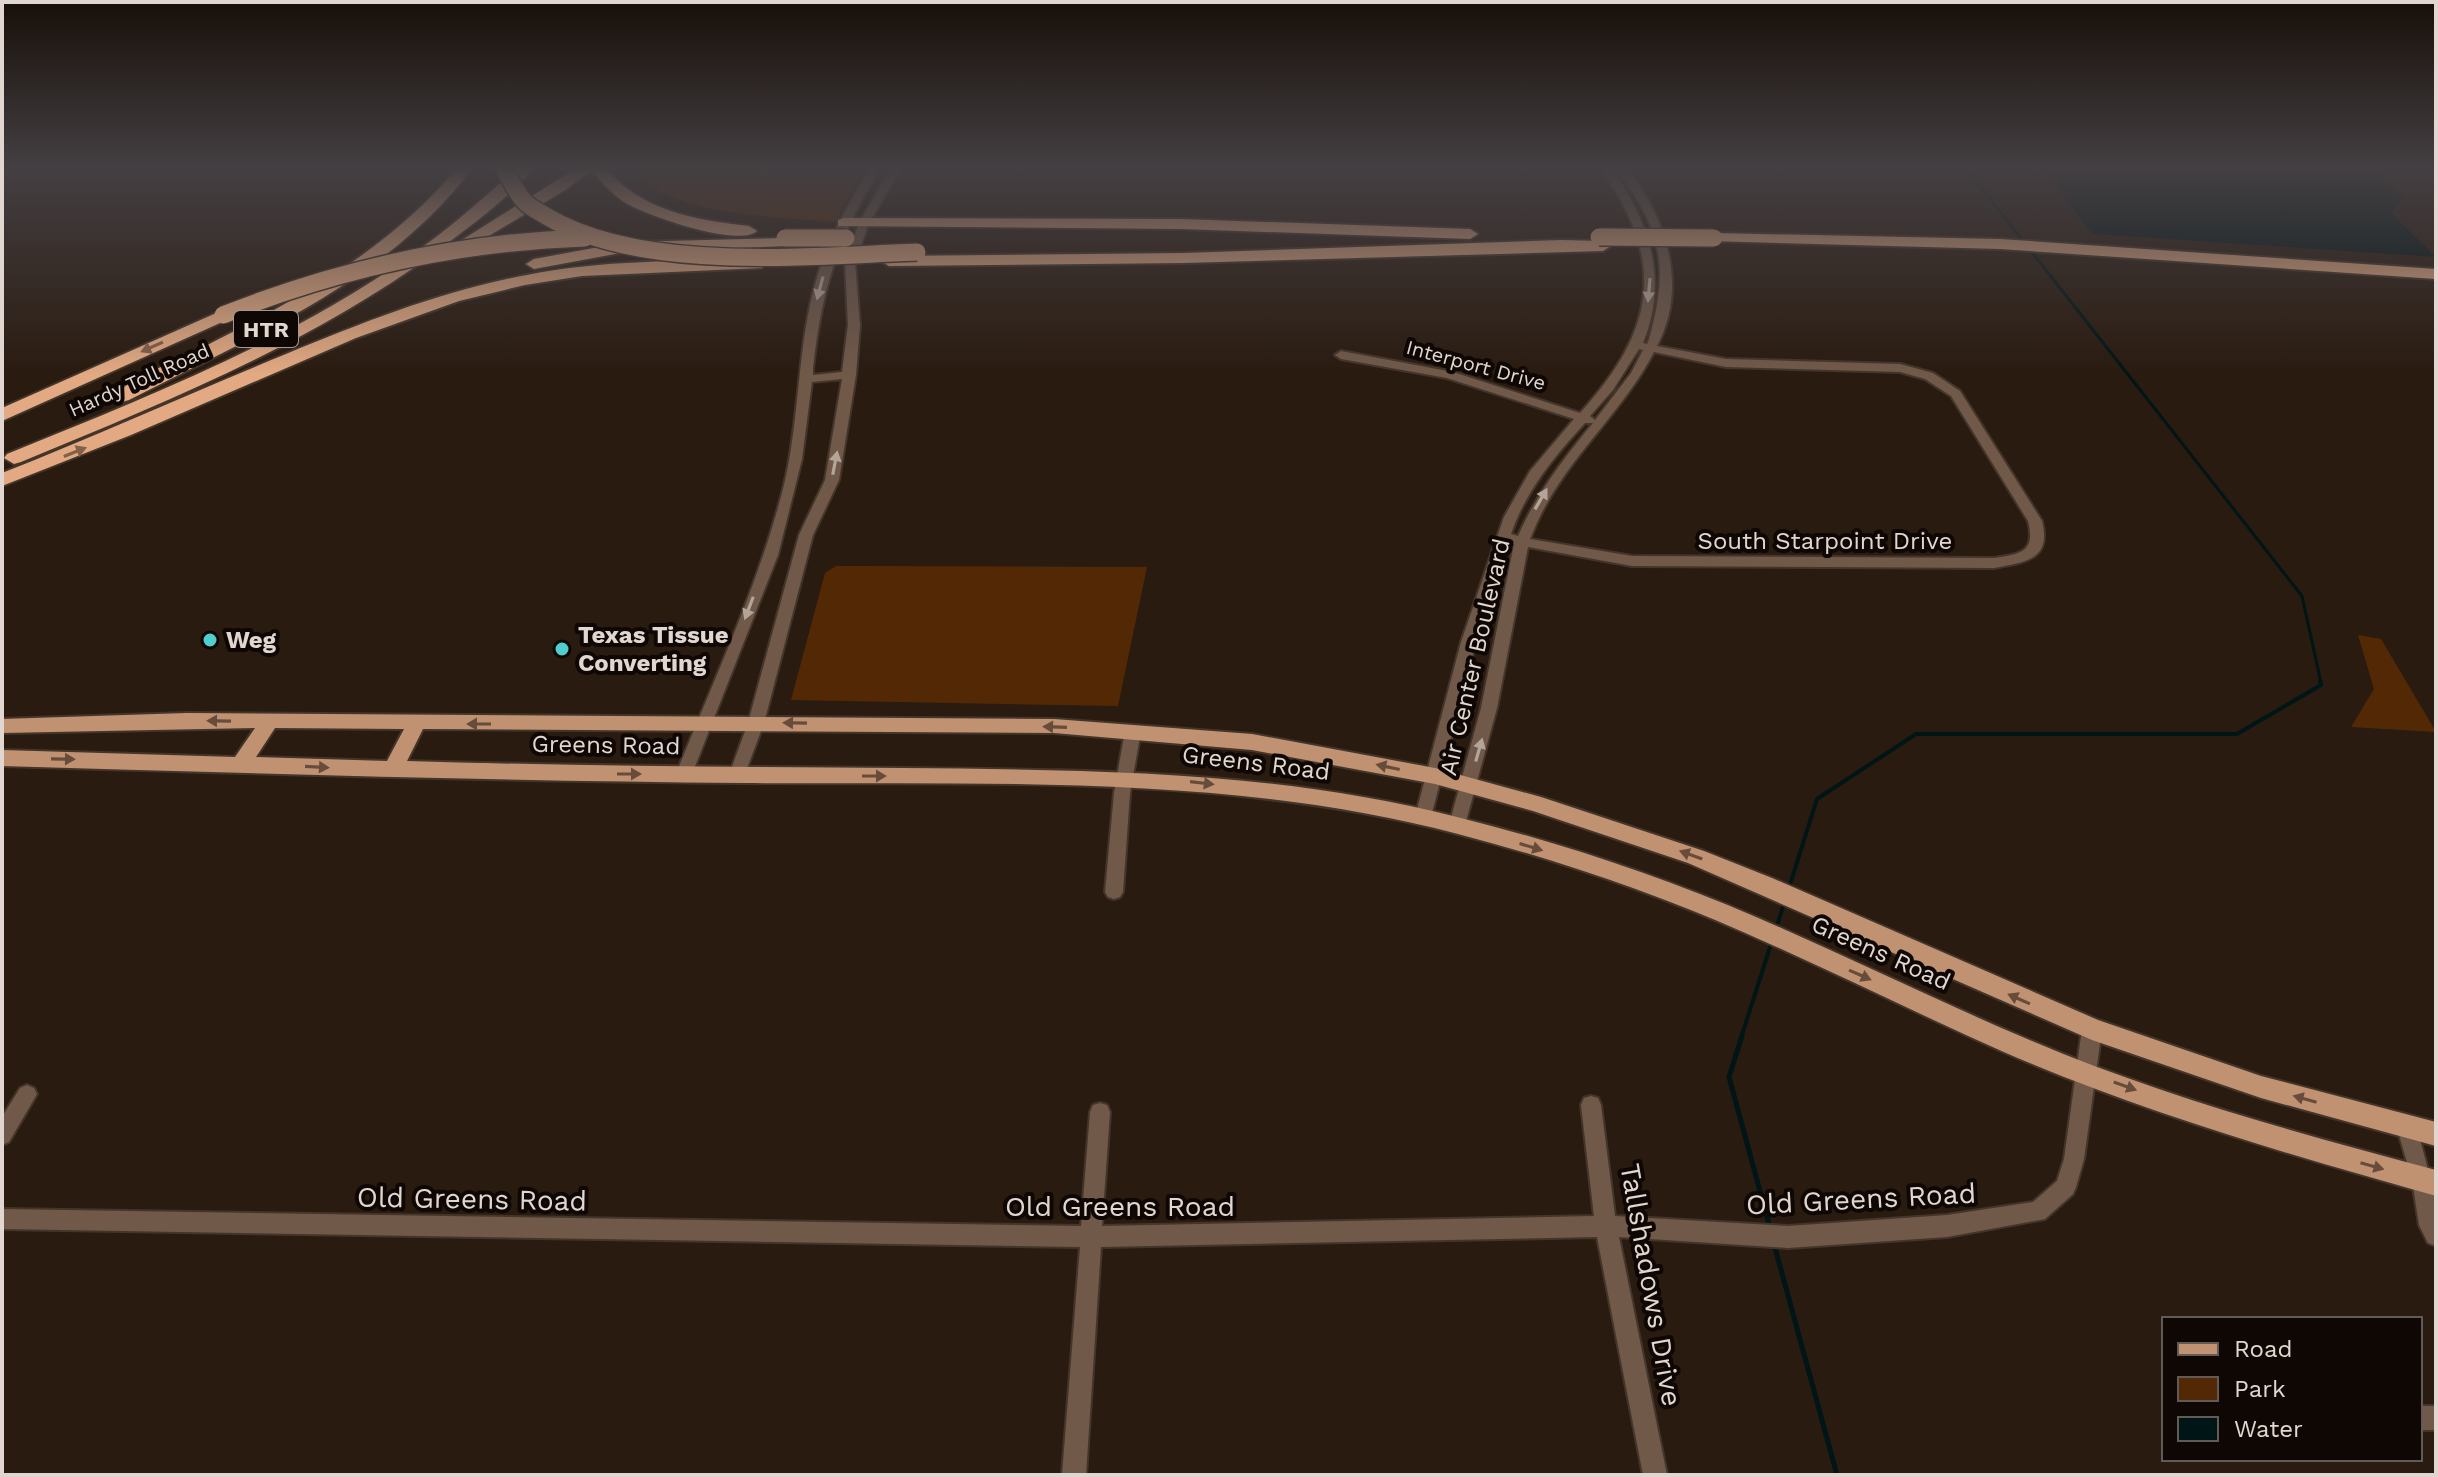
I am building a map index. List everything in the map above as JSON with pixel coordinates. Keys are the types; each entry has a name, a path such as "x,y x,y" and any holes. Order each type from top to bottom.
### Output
{"highway":[{"path":"122,396 272,318 365,262 398,236"},
{"name":"Hardy Toll Road","path":"2,445 122,396 242,341 360,275 418,236"},
{"name":"Hardy Toll Road","path":"2,463 111,418 241,358 367,289 445,236"},
{"path":"111,418 202,384 308,333 479,236"},
{"path":"589,236 663,252 723,256 919,244 1573,241"},
{"path":"772,236 784,238"},
{"path":"1456,236 1601,242 2003,249 2435,276"},
{"path":"2,415 223,315 340,272 446,249 529,240 651,238 893,238 919,244"},
{"path":"2,480 99,442 419,299 499,272 576,254 626,247 784,238 919,244 1573,241"},
{"path":"248,376 434,303 527,279 617,269 827,262 1184,258 1573,241"}],"main road":[{"name":"Greens Road","path":"2,724 269,722 1054,726 1252,742 1469,784 1696,857 2092,1029 2261,1087 2436,1134"},
{"path":"241,764 269,722"},
{"path":"393,770 416,724"},
{"name":"Greens Road","path":"2,758 393,770 1124,778 1281,792 1457,825 1636,880 1746,923 2019,1047 2086,1073 2260,1135 2429,1182"}],"street":[{"path":"684,774 778,535 792,480 817,299 838,236"},
{"path":"737,775 756,723 806,535 832,480 850,375 854,325 850,262 859,236"},
{"name":"Air Center Boulevard","path":"1423,817 1476,617 1519,499 1544,457 1613,380 1635,345 1647,313 1650,279 1650,260 1644,236"},
{"name":"Air Center Boulevard","path":"1457,825 1482,745 1523,541 1548,487 1631,384 1651,350 1666,299 1667,269 1660,236"},
{"path":"1635,345 1651,350"},
{"name":"South Starpoint Drive","path":"1504,537 1632,561 1956,564 2009,562 2030,554 2037,546 2039,537 2035,521 1950,388 1915,371 1890,367 1726,363 1651,350"},
{"name":"Interport Drive","path":"1341,355 1449,375 1598,424"},
{"path":"807,379 850,375"},
{"path":"778,535 806,535"},
{"path":"1114,892 1124,778 1133,731"},
{"name":"Old Greens Road","path":"2,1219 1091,1237 1606,1226 1788,1237 1947,1226 2038,1212 2066,1187 2074,1159 2092,1029"},
{"path":"2,1135 27,1094"},
{"name":"Tallshadows Drive","path":"1591,1105 1606,1226 1655,1475"},
{"path":"1074,1475 1100,1112"},
{"path":"2407,1128 2429,1182 2430,1225 2436,1235"}],"green space":[{"path":"836,566 1147,567 1118,706 791,700 825,573"},
{"path":"2358,635 2381,639 2436,732 2351,727 2374,689"}],"water":[{"path":"2121,236 2414,236 2436,257"}],"waterway":[{"path":"2019,236 2302,596 2321,683"},
{"path":"1788,891 1817,799 1916,734 2237,734 2321,685 2320,681"},
{"path":"1776,929 1784,903"},
{"path":"1741,1038 1772,941"},
{"path":"1742,1036 1729,1077 1770,1228"},
{"path":"1774,1244 1837,1475"}],"place":[{"name":"Weg","path":"210,640"},
{"name":"Texas Tissue Converting","path":"562,649"}]}
